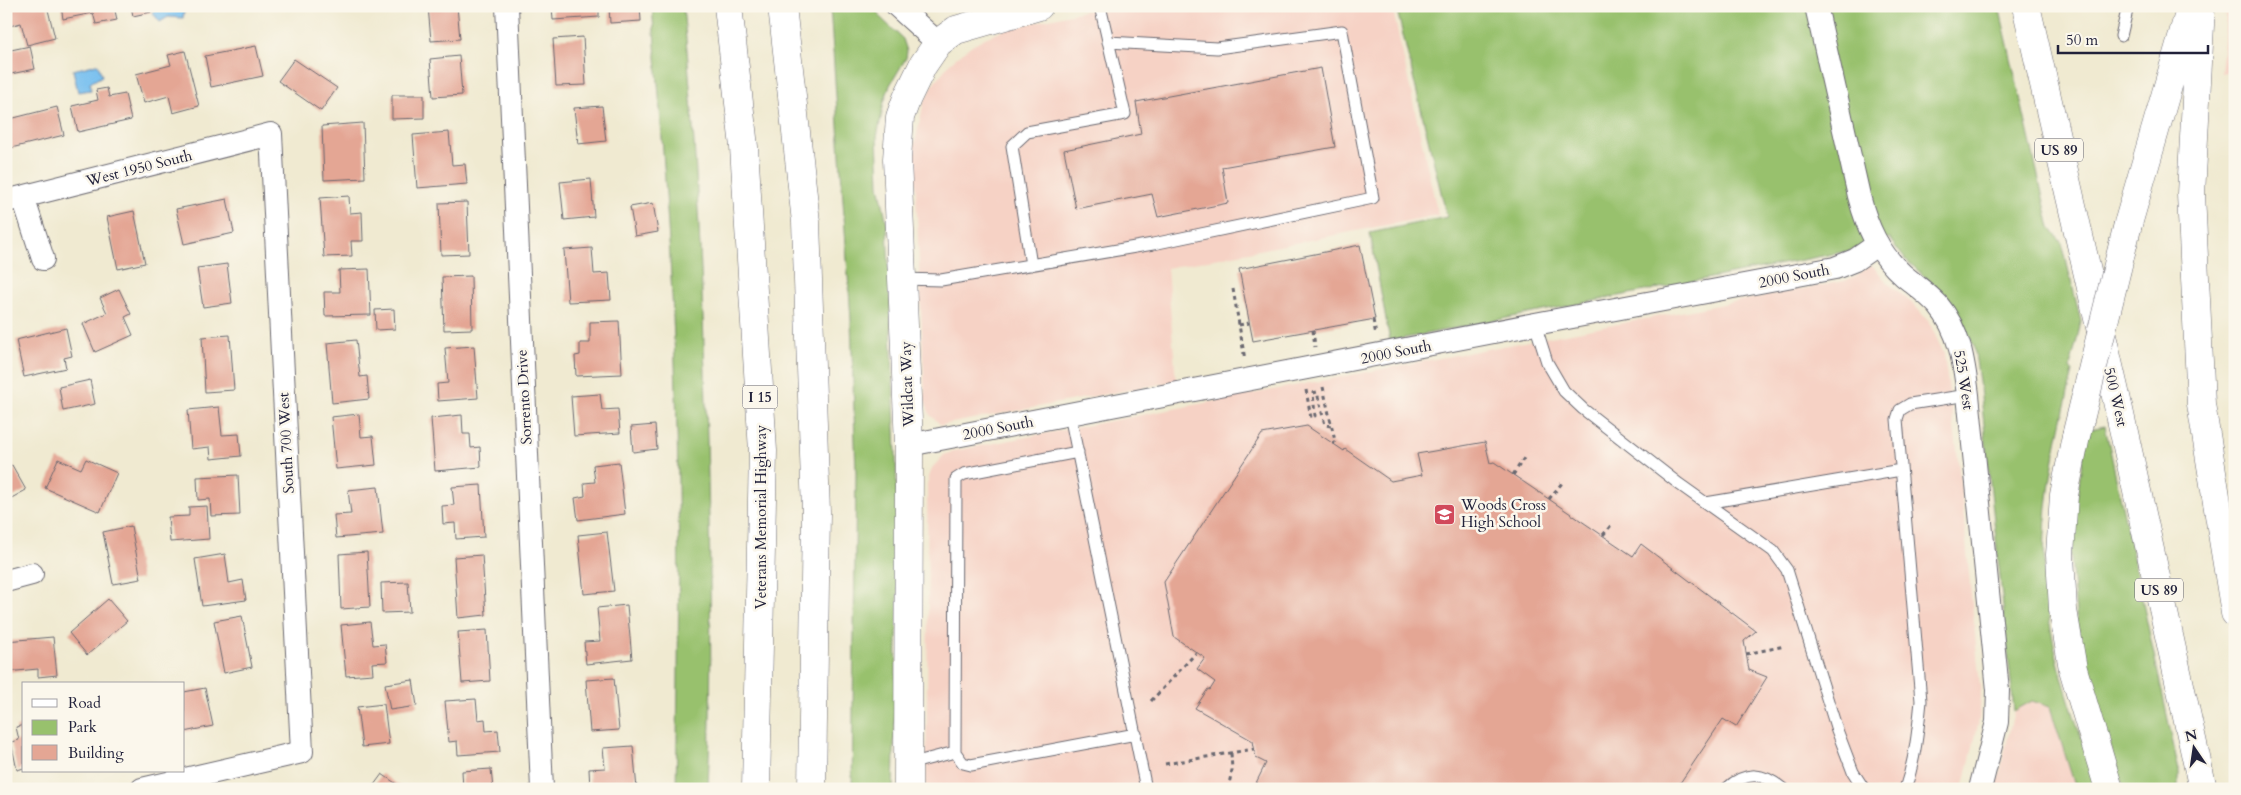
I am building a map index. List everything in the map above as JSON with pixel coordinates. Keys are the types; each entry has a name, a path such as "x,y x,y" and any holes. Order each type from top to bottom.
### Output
{"main road":[{"name":"Veterans Memorial Highway","path":"728,6 744,147 763,451 756,789"},
{"path":"782,6 806,222 816,512 812,789"},
{"path":"938,43 956,30 1039,6"},
{"name":"500 West","path":"2026,6 2115,392 2203,789"},
{"path":"2109,789 2073,668 2063,610 2060,555 2064,495 2076,436 2128,224 2191,6"},
{"path":"2201,6 2190,194 2201,404 2235,613"},
{"name":"Wildcat Way","path":"909,776 909,446 897,159 900,117 915,80 938,43"}],"street":[{"name":"Sorrento Drive","path":"506,6 542,789"},
{"path":"898,6 938,43"},
{"name":"525 West","path":"1816,6 1859,196 1868,226 1891,263 1932,300 1945,315 1961,350 1968,395 1999,706 1997,722 1980,789"},
{"name":"West 1950 South","path":"15,199 271,134"},
{"name":"South 700 West","path":"142,789 302,752 271,134"},
{"path":"15,199 43,259"},
{"name":"2000 South","path":"909,446 1535,324 1835,268 1855,260 1878,244"},
{"path":"6,581 32,574"}],"lane":[{"path":"1031,265 1012,146 1027,132 1125,114 1100,6"},
{"path":"2121,36 2128,6"},
{"path":"902,279 941,280 1031,265 1153,244 1374,198 1342,30 1217,48 1108,42"},
{"path":"1535,324 1547,362 1564,391 1583,409 1773,552 1787,570 1837,730 1853,772 1864,789"},
{"path":"1905,789 1916,744 1921,701 1897,419 1900,410 1910,404 1968,395"},
{"path":"1070,415 1146,789"},
{"path":"1078,452 964,474 956,479 955,752 963,763 971,765 1136,734"},
{"path":"1706,503 1901,470"},
{"path":"909,776 955,752"},
{"path":"1726,789 1736,780 1752,775 1772,780 1783,789"}],"path":[{"path":"1233,289 1245,360 1254,358"},
{"path":"1239,325 1249,323"},
{"path":"1307,348 1316,346 1313,330"},
{"path":"1323,384 1335,441 1333,444"},
{"path":"1306,387 1311,418 1315,416 1313,393 1317,392 1324,425 1331,426"},
{"path":"1513,475 1526,455"},
{"path":"1549,499 1562,483"},
{"path":"1603,535 1613,523"},
{"path":"1746,654 1785,646"},
{"path":"1151,700 1196,652"},
{"path":"1165,764 1254,749"},
{"path":"1228,789 1232,770 1231,753"}],"shaded area":[{"path":"1106,6 1392,6 1438,215 1167,268 1176,381 941,425 930,415 925,400 914,147 924,102 935,82 951,62 972,45 983,39 1006,29"},
{"path":"2227,6 2235,6 2235,71 2221,74"},
{"name":"Woods Cross High School","path":"1869,266 1873,266 1929,322 1944,354 1957,450 1981,696 1979,721 1963,789 926,789 927,484 932,468 944,455 954,451 1844,281 1856,276"},
{"path":"2032,701 2050,707 2076,789 1996,789 2014,711"}],"green space":[{"path":"652,6 683,6 696,168 710,570 711,657 708,789 676,789 679,590 676,391 663,150"},
{"path":"830,6 873,6 882,19 903,39 907,51 906,58 890,85 884,102 877,137 879,185 887,224 896,454 898,606 893,789 852,789 856,473 851,320"},
{"path":"1396,6 1999,6 2050,228 2062,243 2081,322 2070,368 2073,372 2050,482 2044,566 2049,619 2054,644 2067,693 2098,789 2076,789 2050,707 2032,701 2014,711 1981,396 1974,346 1951,300 1905,259 1889,238 1848,251 1390,341 1370,233 1447,217"},
{"path":"2105,426 2179,771 2179,789 2124,789 2083,657 2077,624 2070,547 2085,442 2090,429"}],"water":[{"path":"159,6 185,6 183,18 168,17 160,22 152,12"},
{"path":"98,64 102,76 90,83 91,90 78,92 73,70"}],"building":[{"path":"6,6 47,6 55,38 27,45 21,23 6,27"},
{"path":"61,6 114,6 117,20 96,24 93,13 63,19"},
{"path":"131,6 150,6 151,12 133,16"},
{"path":"428,6 457,6 460,39 431,41"},
{"path":"552,6 599,6 599,17 553,20"},
{"path":"609,6 640,6 641,21 610,23"},
{"path":"583,37 586,85 556,86 553,39"},
{"path":"30,46 35,69 6,75 6,51"},
{"path":"256,46 263,76 211,87 205,56"},
{"path":"185,51 199,106 173,113 169,96 144,103 136,74 171,65 168,55"},
{"path":"459,56 462,95 433,97 430,59"},
{"path":"294,59 337,88 321,111 278,81"},
{"path":"1321,68 1335,147 1222,167 1228,203 1158,217 1152,194 1076,209 1064,150 1141,134 1136,102"},
{"path":"107,88 109,97 125,94 131,120 78,132 72,106 98,100 96,90"},
{"path":"392,95 424,95 424,118 392,119"},
{"path":"602,106 606,141 578,144 574,108"},
{"path":"57,107 64,135 11,148 6,120"},
{"path":"363,123 365,178 324,180 322,126"},
{"path":"449,132 452,165 465,164 467,184 417,188 413,135"},
{"path":"591,179 594,217 564,220 560,182"},
{"path":"349,196 350,213 362,212 363,241 351,241 352,256 324,257 320,198"},
{"path":"227,199 234,233 184,244 176,209"},
{"path":"467,202 469,254 441,255 439,203"},
{"path":"653,203 658,232 635,236 630,207"},
{"path":"134,211 145,263 118,269 107,217"},
{"path":"1360,245 1375,319 1253,341 1239,269"},
{"path":"592,248 594,274 609,273 611,300 568,302 564,250"},
{"path":"227,264 232,303 203,307 197,268"},
{"path":"369,269 371,315 325,316 324,292 340,292 339,270"},
{"path":"471,276 472,329 444,330 442,277"},
{"path":"119,289 131,314 125,317 133,335 95,352 83,324 107,313 100,298"},
{"path":"394,309 395,329 376,330 375,310"},
{"path":"619,321 622,374 576,376 575,356 580,355 580,343 590,343 590,322"},
{"path":"66,328 72,356 64,358 66,368 24,377 16,340"},
{"path":"230,335 234,390 205,392 202,337"},
{"path":"356,340 360,377 367,376 369,399 332,403 327,343"},
{"path":"474,346 478,398 438,401 437,384 448,383 445,348"},
{"path":"90,380 95,404 63,411 59,387"},
{"path":"600,394 602,410 618,409 620,433 574,436 571,396"},
{"path":"219,407 222,435 239,434 241,456 211,459 210,447 191,449 188,410"},
{"path":"359,414 361,437 373,436 376,465 336,469 331,417"},
{"path":"462,415 463,434 470,434 471,448 480,447 481,467 435,471 431,418"},
{"path":"655,425 657,449 633,452 631,427"},
{"name":"Woods Cross High School","path":"1307,426 1344,451 1345,449 1391,481 1422,475 1417,454 1485,442 1490,463 1494,462 1633,556 1641,544 1756,631 1744,641 1749,670 1767,677 1736,727 1723,719 1676,789 1253,789 1266,763 1256,758 1253,741 1195,708 1215,682 1197,669 1205,658 1174,637 1164,582 1262,434"},
{"path":"58,459 81,469 86,459 117,473 100,512 45,488"},
{"path":"619,462 625,514 578,520 575,498 585,496 584,483 595,482 593,465"},
{"path":"12,465 26,490 6,501 6,468"},
{"path":"238,475 240,515 211,516 210,499 198,500 197,477"},
{"path":"481,485 484,537 456,539 455,523 443,524 442,506 454,505 452,487"},
{"path":"378,487 383,534 336,538 334,515 351,514 348,490"},
{"path":"207,506 209,539 170,542 168,517 189,516 189,507"},
{"path":"131,526 141,579 113,584 103,532"},
{"path":"607,532 614,591 584,594 578,535"},
{"path":"367,552 370,607 341,609 339,554"},
{"path":"225,554 229,583 243,580 246,600 202,606 195,559"},
{"path":"482,555 486,615 458,618 454,557"},
{"path":"408,582 410,612 382,613 381,583"},
{"path":"108,599 127,621 87,655 69,633"},
{"path":"627,605 632,659 586,664 584,642 600,641 597,608"},
{"path":"242,616 252,667 224,673 214,621"},
{"path":"370,622 373,645 385,644 387,662 372,663 373,674 346,676 341,625"},
{"path":"487,630 490,681 462,683 458,632"},
{"path":"53,637 57,675 38,677 38,669 6,672 6,641"},
{"path":"614,678 619,730 590,732 586,680"},
{"path":"413,680 417,706 390,710 385,684"},
{"path":"205,688 213,726 185,732 185,692"},
{"path":"476,699 478,720 485,719 486,731 498,730 500,752 458,755 457,741 449,742 445,701"},
{"path":"384,704 389,744 362,747 357,707"},
{"path":"22,726 22,769 17,770 11,742 19,740 16,727"},
{"path":"633,746 637,789 590,789 589,769 605,768 603,748"},
{"path":"491,769 493,789 463,789 462,771"},
{"path":"382,774 401,787 400,789 371,789"}],"place":[{"name":"Woods Cross High School","path":"1445,514"}]}
